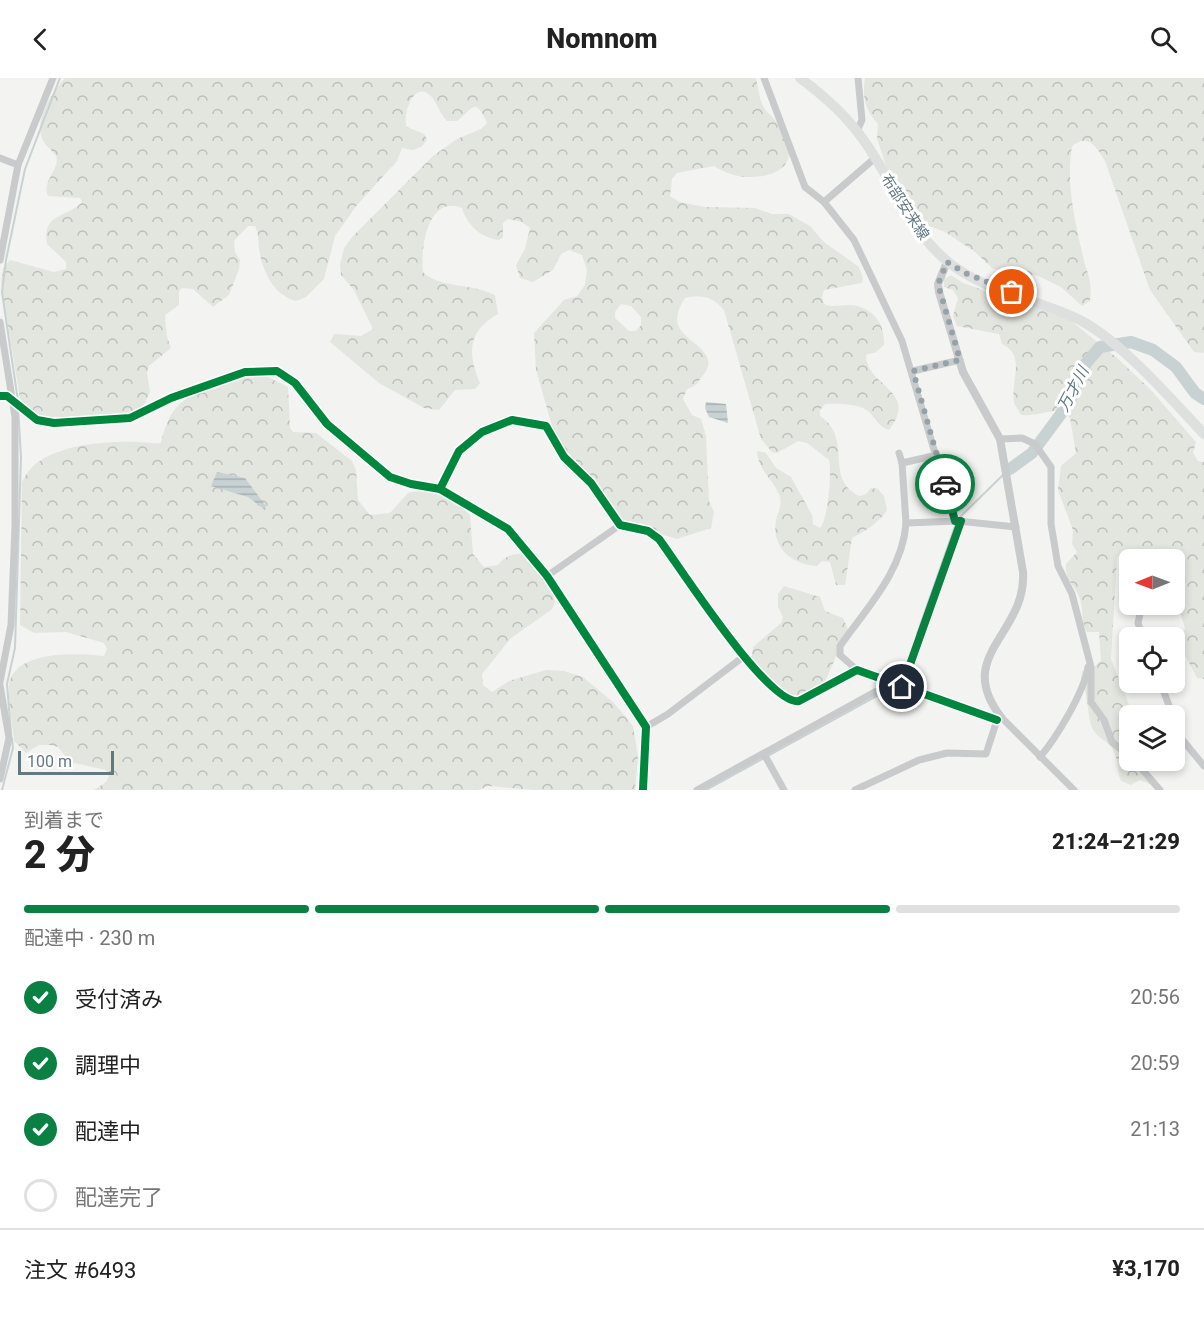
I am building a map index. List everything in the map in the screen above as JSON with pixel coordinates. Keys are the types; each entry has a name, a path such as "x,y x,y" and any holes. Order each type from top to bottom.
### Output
{"main road":[{"name":"布部安来線","path":"800,78 828,99 857,131 912,223 947,262 991,284 1066,313 1108,339 1200,421 1204,434"}],"street":[{"path":"0,260 18,165 53,78"},
{"path":"764,78 805,187 824,202 854,240 913,371 957,521 902,687"},
{"path":"857,131 862,120 858,78"},
{"path":"0,158 18,165"},
{"path":"824,202 875,158"},
{"path":"947,262 938,284 960,360 970,385 1000,439 1016,527 1023,589 1008,626 986,661 983,676 990,702 999,718 1074,790"},
{"path":"0,322 13,402 15,527 13,602 0,683 9,738 0,779"},
{"path":"913,371 960,360"},
{"path":"0,396 7,396 37,420 54,423 130,418 171,398 245,372 277,371 294,383 327,424 390,477 411,484 440,489 508,529 547,576 646,727 643,790"},
{"path":"440,489 459,452 482,432 512,420 546,426 564,457 591,483 620,525 648,531 659,539 743,657 765,682 794,702 857,670"},
{"path":"1000,439 1019,438 1036,446 1051,467 1051,524 1058,566 1072,594 1091,667 1091,702 1104,720 1112,742 1119,748"},
{"path":"899,453 902,463 906,523 899,556 878,595 840,646 840,655 857,670 999,718"},
{"path":"902,463 937,455"},
{"path":"906,523 957,521 1016,527"},
{"path":"547,576 620,525"},
{"path":"646,727 668,714 743,657"},
{"path":"1040,757 1073,706 1085,681 1088,660"},
{"path":"697,790 765,756 891,683"},
{"path":"855,790 920,760 947,753 986,754 999,718"},
{"path":"1185,743 1204,766"},
{"path":"765,756 784,790"},
{"path":"1144,771 1160,790"}],"green space":[{"path":"65,78 756,78 763,106 781,129 788,146 789,154 782,168 775,173 756,177 738,176 714,166 677,173 672,179 670,196 680,202 705,207 755,208 772,214 789,214 810,226 824,242 859,267 863,278 862,283 824,290 822,297 824,304 864,308 878,320 883,332 884,345 876,352 866,355 868,366 895,397 898,406 897,417 889,430 880,425 868,411 854,405 825,404 820,410 820,416 830,425 835,436 842,479 848,488 859,496 866,494 871,488 878,489 884,496 887,510 872,526 852,538 845,585 836,585 830,562 822,561 817,566 808,565 792,558 780,547 775,530 780,497 758,459 757,451 766,453 776,468 791,477 812,515 813,524 820,528 829,495 829,460 807,443 798,441 777,453 772,452 761,439 724,310 711,299 685,298 677,318 682,331 705,353 708,359 708,366 704,374 695,385 687,389 683,399 692,415 701,419 706,436 709,501 714,512 711,528 677,539 626,524 555,436 536,370 534,333 564,300 577,296 585,285 587,270 582,255 569,250 561,254 553,270 533,282 520,278 516,265 525,249 530,228 522,222 508,219 503,223 503,237 499,240 486,237 476,230 467,220 462,208 450,206 441,209 434,216 425,238 423,272 437,281 495,295 498,314 481,328 473,344 473,362 480,383 475,389 455,390 439,410 424,408 379,383 330,342 334,334 361,336 373,329 354,290 341,275 340,265 344,248 353,236 433,156 457,139 481,129 487,123 476,107 470,109 457,121 447,121 433,98 422,91 413,97 407,109 406,122 407,127 424,134 427,139 425,143 417,149 402,148 397,161 357,205 335,236 324,279 306,297 296,301 288,298 270,281 263,265 255,226 248,226 234,241 235,252 240,260 229,295 213,307 193,289 182,288 179,291 179,305 165,315 167,337 171,348 149,366 147,373 150,392 143,407 121,416 56,422 38,419 20,399 1,282 3,268 10,260 54,272 66,269 66,262 47,244 46,234 52,221 82,202 80,198 48,196 48,182 57,160 46,145 40,128 44,110","holes":["621,304 631,306 641,317 641,325 636,331 629,331 615,318 615,312"]},
{"path":"865,78 1204,78 1204,353 1194,352 1150,290 1105,161 1092,143 1083,141 1072,146 1070,159 1070,186 1074,213 1091,286 1090,301 1082,306 1061,287 1038,276 993,269 975,252 945,232 924,224 905,202 886,166 877,138 878,124 870,114 866,103"},
{"path":"951,275 963,283 1070,320 1116,357 1150,389 1196,442 1193,453 1198,461 1204,462 1204,679 1197,678 1185,655 1185,627 1181,615 1185,615 1185,549 1119,549 1119,557 1117,557 1111,659 1119,679 1119,693 1124,693 1129,705 1119,705 1119,771 1146,771 1154,786 1140,780 1131,785 1121,781 1113,750 1095,733 1091,725 1081,678 1082,671 1092,669 1101,660 1099,632 1087,632 1080,599 1068,579 1066,564 1077,552 1072,544 1073,530 1058,490 1061,466 1076,453 1070,418 1062,410 1021,415 1014,402 1013,394 1016,369 1014,355 1002,344 999,334 957,326 953,316 958,298 953,290 944,287 944,279"},
{"path":"246,374 266,376 288,387 290,427 293,432 316,433 352,461 356,470 358,500 370,515 390,513 408,493 425,491 450,500 470,515 473,554 484,567 498,565 511,555 527,554 552,588 555,603 551,610 511,638 482,674 483,685 492,692 509,681 546,670 564,671 583,677 614,703 633,726 638,757 635,790 533,790 489,786 478,790 94,790 106,782 109,776 106,770 70,762 58,747 51,745 39,745 26,753 14,741 9,686 16,670 25,663 38,658 66,654 104,656 107,649 104,643 66,632 34,633 20,625 22,483 30,470 41,460 72,448 107,443 161,443 167,424 174,411 183,402"},
{"path":"784,586 820,597 825,611 843,618 848,629 824,684 797,698 785,695 751,662 753,647 781,623 783,617 778,607 778,594"}],"shaded area":[{"path":"706,402 726,404 728,423 709,417 705,408"},
{"path":"217,472 245,478 266,506 265,510 248,497 211,486"}],"waterway":[{"path":"18,401 2,292 6,260 25,169 60,78"},
{"name":"万才川","path":"1010,469 1032,453 1069,403 1086,363 1100,347 1131,342 1153,350 1176,367 1195,393 1204,399"},
{"path":"11,733 7,684 15,648 21,457 18,407"},
{"name":"万才川","path":"959,518 1004,474"},
{"name":"万才川","path":"917,634 956,523"},
{"name":"万才川","path":"900,683 907,662"},
{"name":"万才川","path":"706,790 893,687"},
{"path":"2,790 13,748 12,739"}],"cycle path":[{"path":"0,396 7,396 37,420 54,423 130,418 171,398 245,372 277,371 295,383 327,424 390,477 411,484 440,489 508,529 547,576 646,727 643,790"},
{"path":"440,489 459,451 482,432 512,420 546,426 564,457 591,483 620,525 648,531 659,539 725,632 767,682 785,697 799,701 857,670 997,720"}],"way so far":[{"path":"945,484 913,371 960,360 939,292 938,284 941,273 947,262 965,273 1012,292"}],"route":[{"path":"902,687 961,521 955,521 945,484"}]}
